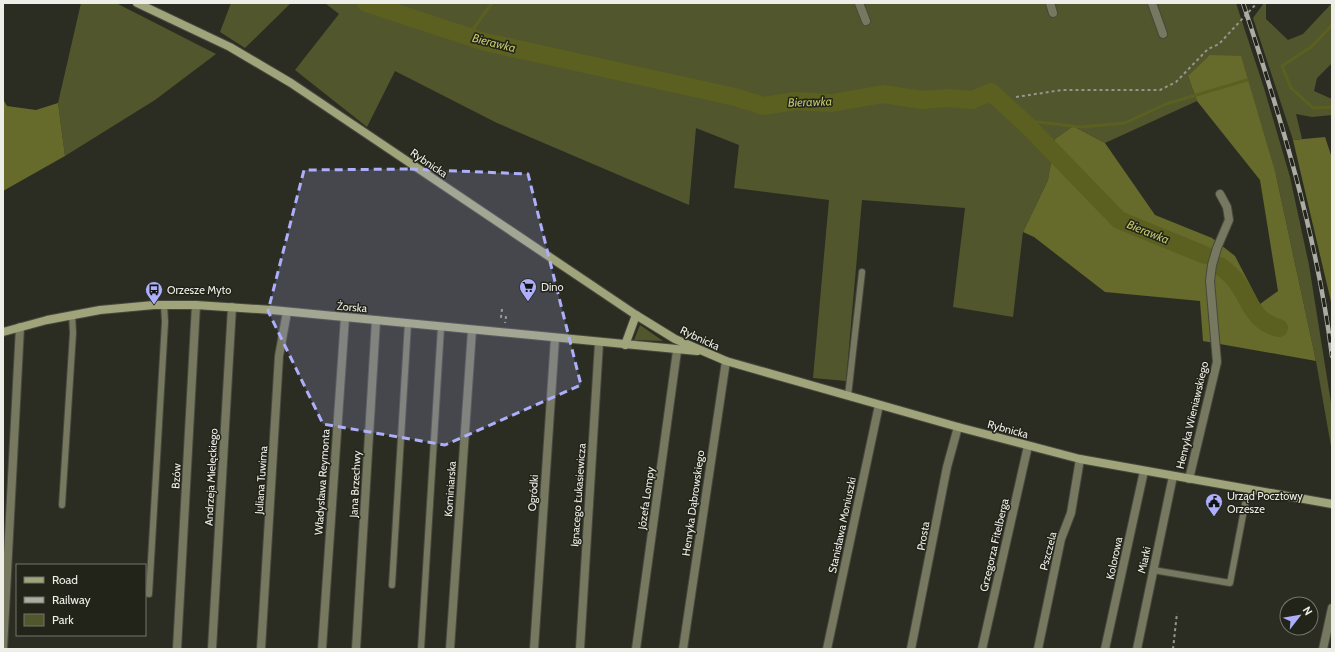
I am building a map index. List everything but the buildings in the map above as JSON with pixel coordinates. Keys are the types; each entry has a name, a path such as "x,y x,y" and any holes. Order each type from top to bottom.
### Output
{"main road":[{"name":"Rybnicka","path":"137,3 230,47 291,83 636,315 675,339 700,351 726,361 958,428 1080,459 1332,504"},
{"name":"Żorska","path":"3,332 72,315 123,308 164,305 196,305 441,326 677,351 700,351"},
{"path":"625,345 636,315"}],"street":[{"path":"859,3 866,21"},
{"path":"1050,3 1053,13"},
{"path":"1152,3 1163,34"},
{"name":"Henryka Wieniawskiego","path":"1189,479 1217,362 1210,280 1212,265 1217,248 1229,220 1227,207 1220,194"},
{"name":"Bzów","path":"177,649 196,305"},
{"name":"Andrzeja Mielęckiego","path":"212,649 232,307"},
{"name":"Juliana Tuwima","path":"261,649 280,356 287,312"},
{"name":"Władysława Reymonta","path":"322,649 345,317"},
{"name":"Jana Brzechwy","path":"356,649 376,320"},
{"path":"4,649 20,327"},
{"name":"Kominiarska","path":"450,649 472,330"},
{"name":"Ogródki","path":"534,649 554,338"},
{"name":"Ignacego Łukasiewicza","path":"580,649 599,343"},
{"name":"Józefa Lompy","path":"636,649 677,351"},
{"name":"Henryka Dąbrowskiego","path":"683,649 726,361"},
{"name":"Stanisława Moniuszki","path":"827,649 878,405"},
{"name":"Prosta","path":"911,649 946,474 958,428"},
{"name":"Grzegorza Fitelberga","path":"982,649 1028,446"},
{"name":"Pszczela","path":"1038,649 1061,539 1071,513 1080,459"},
{"name":"Kolorowa","path":"1105,649 1144,471"},
{"name":"Miarki","path":"1137,649 1173,476"},
{"path":"1323,649 1332,608"}],"lane":[{"path":"848,396 862,272"},
{"path":"150,594 165,322 164,305"},
{"path":"62,505 73,333 72,315"},
{"path":"392,585 408,323"},
{"path":"420,649 441,326"},
{"path":"1154,570 1230,583 1248,489"}],"path":[{"path":"1016,97 1062,90 1160,90 1176,82 1208,49 1219,44 1257,3"},
{"path":"502,309 501,316 506,317 503,333"},
{"path":"1173,649 1178,613"}],"highlighted area":[{"path":"410,169 528,174 581,385 445,445 323,424 268,311 304,170"}],"green space":[{"path":"81,3 116,3 216,54 155,100 65,156 58,103"},
{"path":"231,3 291,3 245,48 220,32"},
{"path":"325,3 1236,3 1264,88 1290,177 1309,265 1332,409 1332,452 1316,361 1276,175 1188,76 1197,101 1105,143 1073,126 1055,139 1048,180 1023,232 1013,317 953,307 965,208 862,200 846,381 813,378 829,200 734,188 739,145 696,128 689,205 497,123 395,71 367,127 295,70 339,14"},
{"path":"1264,3 1266,3 1266,19 1288,40 1303,34 1332,3 1332,63 1317,78 1314,91 1332,99 1332,115 1312,117 1296,114 1302,139 1293,140 1253,18"},
{"path":"1210,55 1241,56 1276,175 1316,361 1203,341 1200,301 1105,292 1034,237 1023,232 1048,180 1055,139 1073,126 1105,143 1155,215 1212,238 1235,256 1260,304 1278,291 1260,180 1197,101 1188,76"},
{"path":"3,99 7,106 36,110 58,103 65,156 3,191"},
{"path":"1325,137 1332,158 1332,306 1293,140"},
{"path":"640,325 663,341 634,340"}],"waterway":[{"name":"Bierawka","path":"366,3 485,42 735,97 763,106 795,101 832,103 883,94 922,100 948,98 972,100 991,92 1027,125 1119,220 1205,255"},
{"path":"468,36 492,3"},
{"path":"1332,25 1311,47 1282,66 1291,88 1313,108 1332,107"},
{"path":"1021,120 1081,127 1125,123 1166,104 1247,80"},
{"name":"Bierawka","path":"1220,266 1241,288 1258,316 1263,321 1279,328"}],"railway":[{"path":"1243,3 1271,90 1296,178 1317,266 1332,356"}],"place":[{"name":"Dino","path":"528,302"},
{"name":"Orzesze Myto","path":"154,305"},
{"name":"Urząd Pocztowy Orzesze","path":"1214,517"}]}
